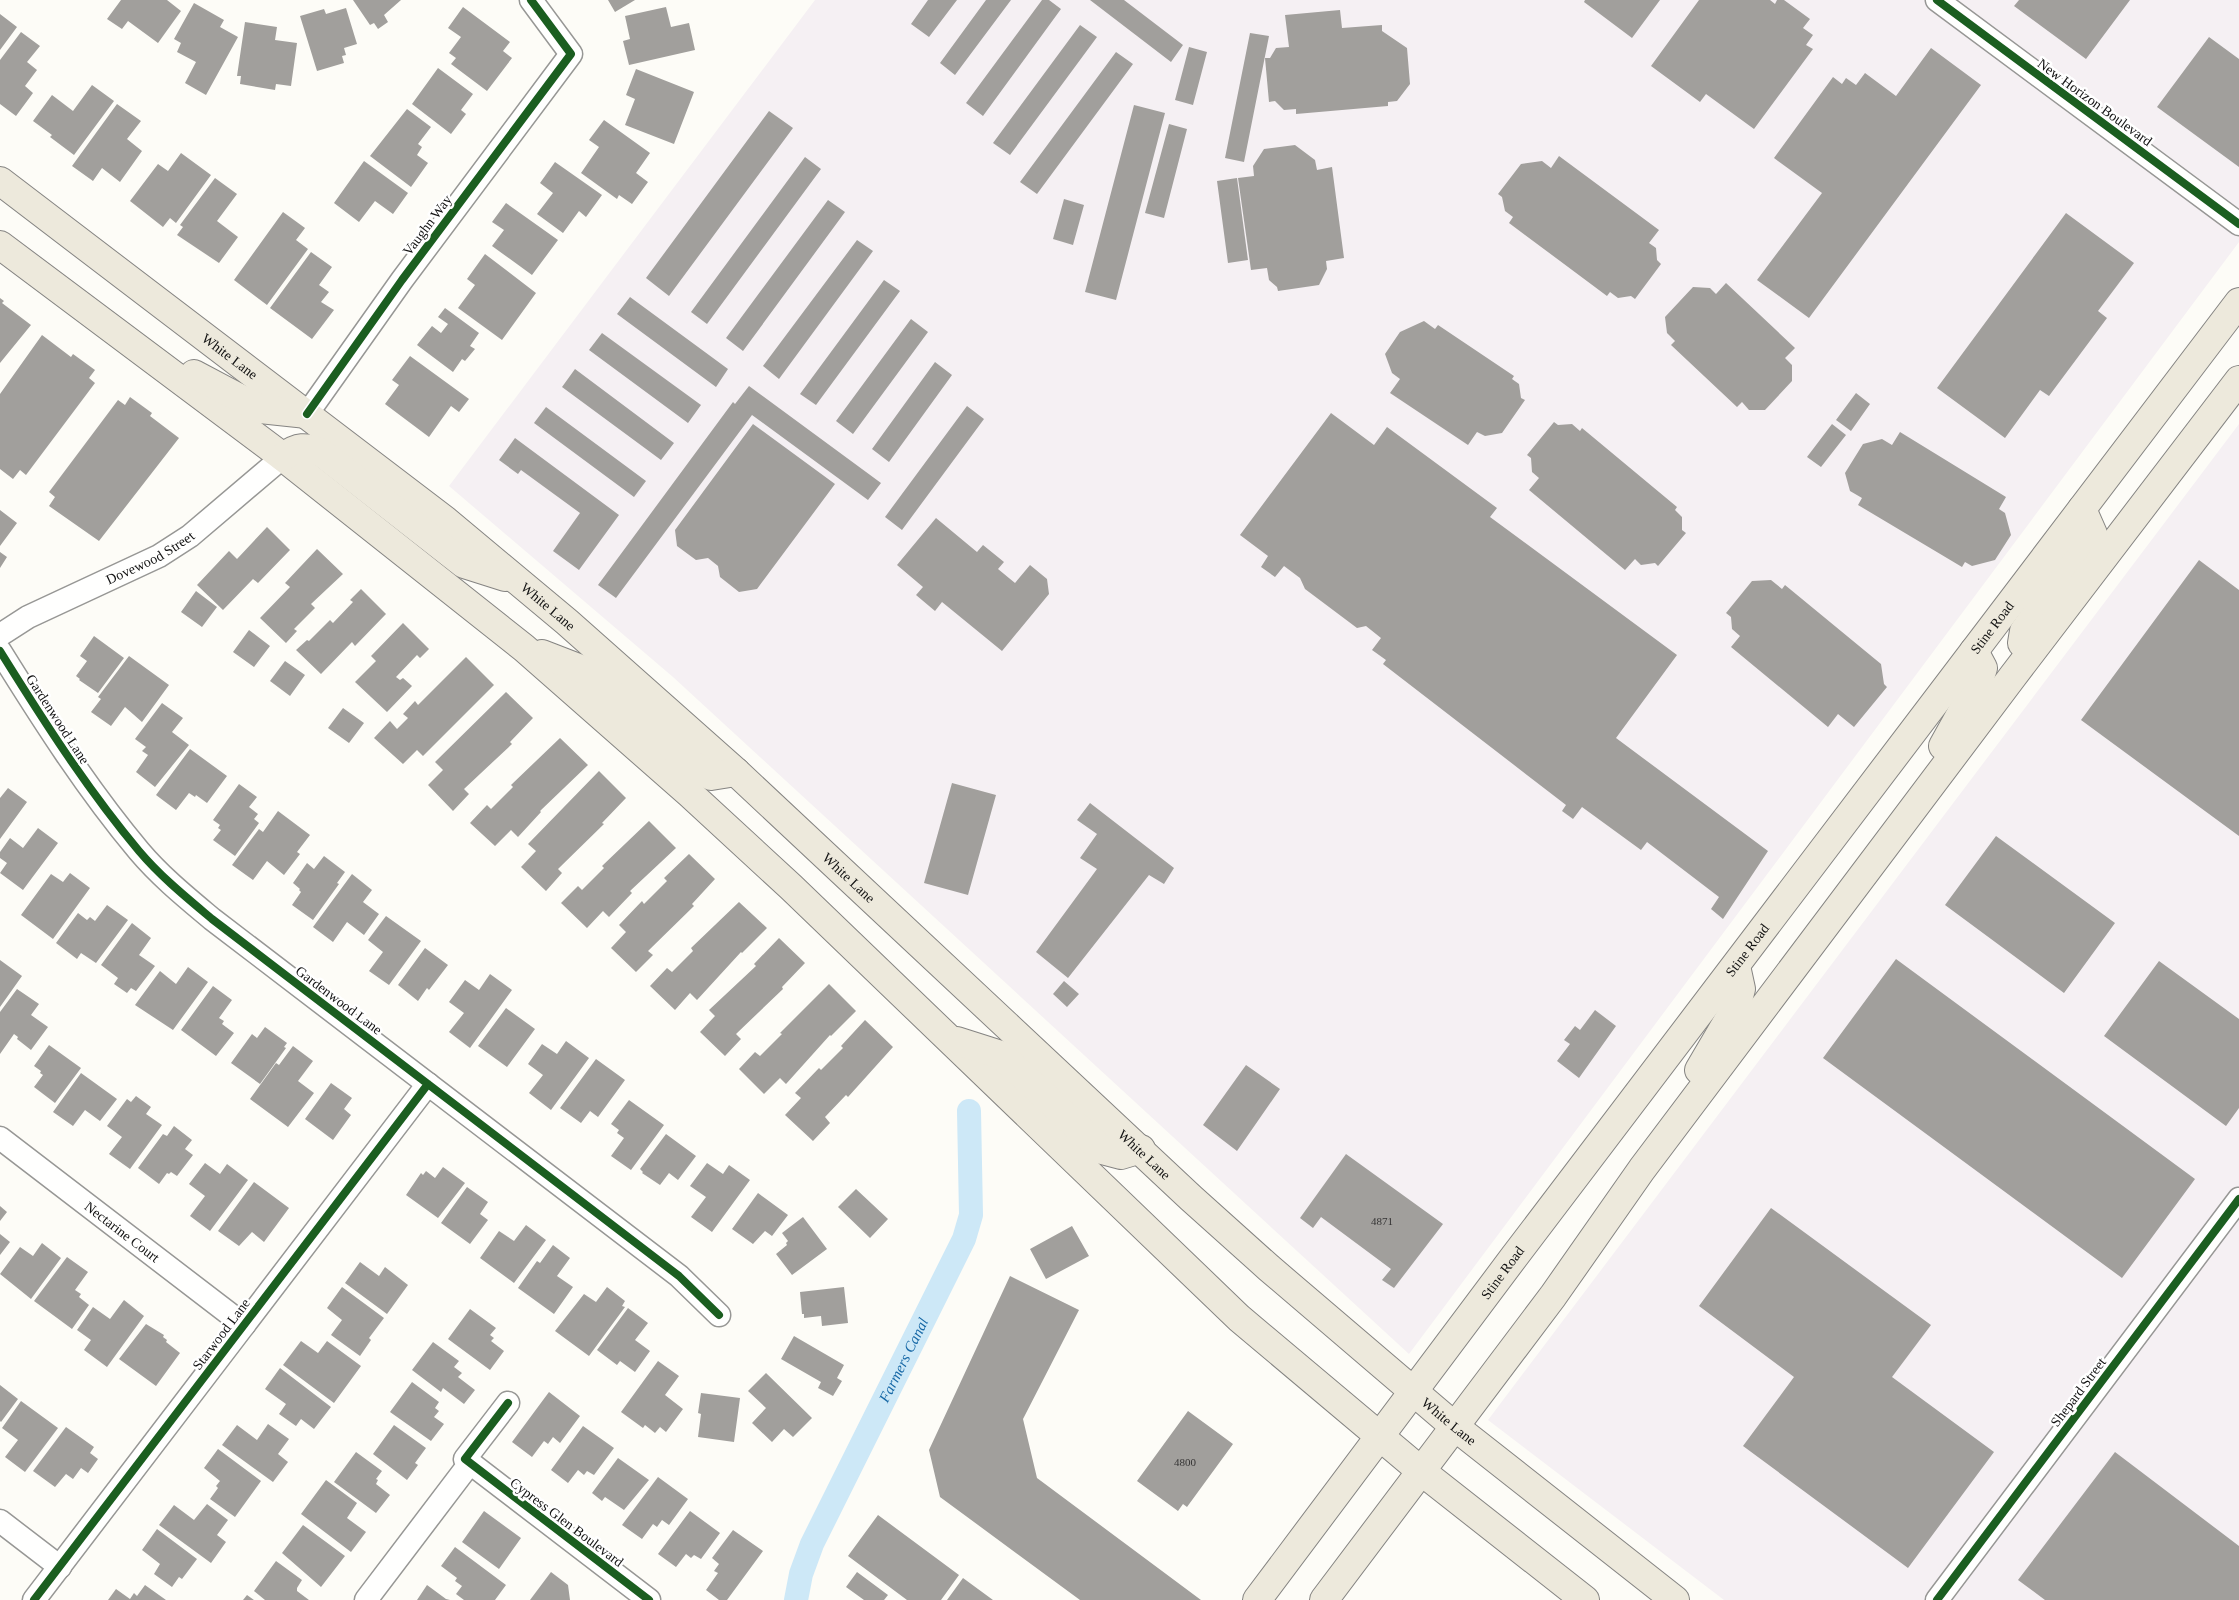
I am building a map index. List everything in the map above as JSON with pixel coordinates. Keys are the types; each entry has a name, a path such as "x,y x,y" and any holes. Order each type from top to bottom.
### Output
{"main road":[{"name":"White Lane","path":"0,181 446,521 567,622 736,772 1262,1261 1454,1426 1675,1600"},
{"path":"0,245 283,457 524,648 689,793 791,887 1239,1318 1380,1438 1585,1600"},
{"name":"Stine Road","path":"1258,1600 1514,1257 2239,302"},
{"path":"115,333 260,409 307,414"},
{"path":"1324,1600 1553,1296 1642,1169 2013,676 2239,380"},
{"path":"283,457 293,449 308,448 322,453 464,564 516,580"},
{"path":"2013,676 2024,631 2094,534 2082,509"},
{"path":"524,648 586,671 693,765 711,776 736,772"},
{"path":"1889,843 1978,683 1983,668 1974,652"},
{"path":"1642,1169 1736,1007 1741,989 1736,966"},
{"path":"950,1039 1001,1055 1102,1150 1121,1155 1140,1149"}],"street":[{"name":"Vaughn Way","path":"307,414 402,280 571,54 531,0"},
{"name":"New Horizon Boulevard","path":"1937,0 2239,224"},
{"name":"Dovewood Street","path":"0,634 28,617 159,556 190,536 283,457"},
{"name":"Gardenwood Lane","path":"0,651 40,716 86,784 140,852 178,890 212,919 679,1276 719,1315"},
{"name":"Starwood Lane","path":"34,1600 428,1084"},
{"name":"Nectarine Court","path":"0,1138 244,1325"},
{"name":"Shepard Street","path":"1937,1600 2239,1199"},
{"path":"366,1600 470,1463 465,1459 508,1403"},
{"name":"Cypress Glen Boulevard","path":"470,1463 649,1600"},
{"path":"0,1521 60,1567"}],"shaded area":[{"path":"815,0 2239,0 2239,242 1409,1354 673,677 449,486"},
{"path":"2239,424 2239,1600 1724,1600 1488,1420"}],"building":[{"path":"121,0 167,0 181,11 158,43 128,21 122,29 107,19"},
{"path":"353,0 401,0 384,15 388,22 378,29 374,23 370,25"},
{"path":"608,0 635,0 615,12"},
{"path":"928,0 957,0 929,37 911,24"},
{"path":"986,0 1011,0 955,75 940,63"},
{"path":"1042,0 1049,0 1061,9 983,116 966,103"},
{"path":"1090,0 1124,0 1183,45 1171,62"},
{"path":"1585,0 1660,0 1632,38 1584,2"},
{"path":"1699,0 1770,0 1775,4 1777,0 1784,0 1810,19 1803,28 1813,35 1806,45 1813,49 1754,129 1706,94 1700,102 1651,66"},
{"path":"2019,0 2130,0 2086,59 2014,6"},
{"path":"194,3 224,20 220,27 238,37 206,95 185,83 196,62 177,52 181,43 174,39"},
{"path":"463,7 510,42 503,51 512,58 487,91 451,64 456,58 449,53 461,37 448,28"},
{"path":"666,7 671,27 689,23 695,50 629,65 623,41 630,39 625,16"},
{"path":"346,8 357,44 344,48 346,55 342,56 344,63 317,71 300,16 324,9 326,14"},
{"path":"1340,10 1342,28 1382,25 1382,31 1407,48 1410,84 1397,101 1388,102 1388,106 1296,114 1296,109 1284,110 1275,101 1269,102 1265,58 1270,58 1276,48 1289,47 1285,15"},
{"path":"0,14 17,27 0,50"},
{"path":"245,22 277,27 275,40 297,43 291,86 276,84 275,90 240,84 241,76 237,76"},
{"path":"1080,25 1097,37 1010,155 993,143"},
{"path":"21,32 40,46 27,62 37,70 25,86 33,93 16,116 0,104 0,60"},
{"path":"1250,33 1269,36 1244,162 1225,158"},
{"path":"2209,37 2239,59 2239,167 2157,107"},
{"path":"1189,47 1207,52 1193,105 1175,100"},
{"path":"1931,48 1981,85 1809,318 1757,280 1822,193 1774,158 1833,77 1842,84 1846,78 1856,85 1865,73 1896,96"},
{"path":"1116,52 1133,64 1037,194 1020,182"},
{"path":"438,68 473,94 461,110 466,114 451,134 412,104"},
{"path":"636,69 694,92 674,144 625,125 635,99 626,95"},
{"path":"92,85 114,101 74,155 33,121 52,95 73,111"},
{"path":"117,104 141,121 127,139 142,151 120,182 102,168 93,181 72,166"},
{"path":"1134,105 1165,113 1116,300 1085,292"},
{"path":"407,109 431,127 418,144 422,147 417,155 428,163 411,187 370,156"},
{"path":"769,111 793,128 669,296 646,278"},
{"path":"604,120 650,153 636,173 648,182 632,204 619,195 617,199 581,173 599,147 589,140"},
{"path":"1169,124 1187,129 1164,218 1145,213"},
{"path":"1295,145 1315,160 1317,170 1332,167 1344,258 1326,261 1327,269 1319,285 1278,291 1277,287 1269,280 1267,268 1251,270 1238,178 1254,176 1253,166 1264,149"},
{"path":"181,153 211,175 176,223 170,218 163,227 130,201 158,164 168,171"},
{"path":"1559,156 1659,230 1649,243 1656,248 1657,260 1661,264 1635,299 1631,296 1618,298 1610,292 1607,296 1509,223 1513,217 1505,211 1502,197 1498,194 1521,164 1542,161 1551,168"},
{"path":"805,157 821,169 707,324 691,312"},
{"path":"364,161 408,193 393,214 375,201 359,222 334,203"},
{"path":"555,162 602,195 586,217 579,211 563,233 537,214 553,193 540,183"},
{"path":"215,178 237,194 217,221 238,237 219,263 177,235 183,227 180,225"},
{"path":"1237,178 1248,260 1228,263 1217,181"},
{"path":"1064,199 1084,205 1073,245 1053,239"},
{"path":"828,200 845,212 743,351 726,338"},
{"path":"506,203 558,240 532,275 492,246 504,230 492,222"},
{"path":"283,212 305,228 296,240 308,249 267,305 234,280"},
{"path":"2066,213 2134,263 2098,311 2107,318 2049,396 2040,390 2005,438 1937,388"},
{"path":"857,240 873,251 779,379 763,366"},
{"path":"311,252 332,267 319,285 329,292 321,302 334,310 312,339 270,308"},
{"path":"485,254 536,293 502,340 458,308 475,285 467,279"},
{"path":"884,280 900,291 816,405 800,394"},
{"path":"1726,283 1795,348 1785,358 1792,365 1792,381 1765,410 1749,410 1742,402 1737,407 1671,345 1675,341 1667,333 1665,317 1693,287 1710,288 1716,294"},
{"path":"630,297 728,369 716,387 617,314"},
{"path":"0,298 4,301 2,303 31,325 0,363"},
{"path":"445,308 479,333 470,346 475,349 465,361 462,359 453,372 417,345 432,326 441,333 448,324 438,317"},
{"path":"911,319 928,332 853,434 836,421"},
{"path":"1424,321 1435,329 1438,325 1514,376 1512,379 1519,384 1521,398 1525,400 1502,433 1485,436 1477,432 1468,445 1390,393 1400,379 1392,373 1385,354 1400,332"},
{"path":"602,333 701,405 688,423 589,350"},
{"path":"42,335 71,357 73,354 95,370 89,378 95,383 26,475 20,470 13,479 0,469 0,394"},
{"path":"410,356 469,399 459,412 451,406 429,437 385,404 399,385 392,380"},
{"path":"935,362 952,375 889,462 872,449"},
{"path":"575,369 674,443 661,460 562,387"},
{"path":"749,386 881,483 868,500 752,415 616,598 598,585 733,402 735,404"},
{"path":"1856,393 1870,404 1851,431 1836,420"},
{"path":"130,397 152,413 150,416 179,438 99,541 49,506 55,497 49,492 118,400 125,405"},
{"path":"967,406 984,419 902,530 885,517"},
{"path":"546,407 646,481 634,497 534,423"},
{"path":"1331,413 1374,445 1387,427 1497,508 1490,517 1677,655 1616,738 1768,851 1723,919 1711,909 1719,897 1647,842 1641,850 1582,807 1573,819 1562,811 1566,805 1383,664 1386,660 1372,650 1381,638 1366,626 1357,628 1305,589 1300,578 1284,566 1275,577 1261,567 1268,556 1240,535"},
{"path":"1554,422 1558,425 1572,424 1580,431 1582,428 1677,507 1675,510 1682,517 1682,530 1686,533 1658,566 1655,563 1641,565 1635,559 1625,570 1529,490 1539,478 1532,472 1531,458 1527,455"},
{"path":"753,424 835,484 757,589 739,592 720,577 718,566 708,558 696,560 677,546 675,530"},
{"path":"1832,424 1846,435 1821,467 1807,457"},
{"path":"1900,432 2006,497 1999,509 2005,513 2011,535 1995,560 1972,566 1965,562 1962,567 1858,505 1862,498 1850,491 1845,473 1863,444 1882,439 1892,445"},
{"path":"515,438 619,515 579,570 553,551 580,513 521,470 518,474 499,460"},
{"path":"0,510 17,523 0,546"},
{"path":"936,518 977,552 983,545 1004,562 998,569 1015,583 1030,565 1047,579 1049,594 1002,651 942,602 935,611 916,595 923,587 897,565"},
{"path":"267,527 290,550 258,583 253,579 223,610 197,585 229,551 237,559"},
{"path":"317,549 343,574 311,604 315,608 294,629 297,631 286,643 260,618 290,587 285,583"},
{"path":"0,552 7,557 0,568"},
{"path":"2199,560 2239,590 2239,836 2081,720"},
{"path":"1771,580 1782,589 1785,585 1881,664 1884,684 1887,687 1854,727 1838,714 1828,727 1731,647 1740,636 1732,629 1731,617 1726,613 1752,581"},
{"path":"361,589 386,614 355,646 352,642 321,674 296,650 307,640 309,641 330,620 333,623 353,602 350,600"},
{"path":"196,591 217,607 202,627 181,612"},
{"path":"403,623 429,649 420,658 417,655 396,677 400,680 403,678 412,686 387,712 355,682 376,661 371,656"},
{"path":"249,630 270,646 254,667 233,652"},
{"path":"94,636 124,658 98,693 76,676 87,661 80,656"},
{"path":"129,656 169,685 142,722 125,707 111,726 91,712 101,699 98,697"},
{"path":"466,657 494,685 423,756 417,750 403,764 374,738 390,721 397,729 408,718 403,714 415,701 418,705"},
{"path":"285,661 305,675 290,696 270,681"},
{"path":"506,692 533,718 510,742 512,744 464,789 469,794 453,811 428,785 443,770 435,762"},
{"path":"162,703 183,718 172,732 189,745 155,787 136,772 148,755 142,751 146,747 135,739"},
{"path":"343,708 364,723 349,743 328,728"},
{"path":"560,738 588,765 540,811 518,837 511,830 495,846 470,823 487,805 491,809 513,787 511,785"},
{"path":"190,749 227,776 207,803 196,795 195,797 189,793 176,810 156,795"},
{"path":"599,771 626,798 602,823 604,824 558,869 562,873 546,891 521,867 536,851 528,844"},
{"path":"952,783 996,795 968,895 924,883"},
{"path":"239,784 257,797 249,807 258,814 254,819 259,823 235,856 213,840 221,830 218,828 220,825 213,820"},
{"path":"8,788 27,802 0,839 0,798"},
{"path":"1090,803 1174,868 1164,884 1149,875 1068,978 1036,952 1097,869 1080,858 1097,834 1077,820"},
{"path":"278,811 310,835 297,852 300,854 284,875 267,861 253,880 232,865 259,829 263,832"},
{"path":"649,821 676,848 630,891 632,893 609,917 603,911 587,928 561,903 578,886 582,890 604,868 602,866"},
{"path":"38,828 58,843 23,890 0,873 7,863 0,858 0,852 10,838 23,848"},
{"path":"1996,836 2115,923 2064,993 1945,905"},
{"path":"689,854 715,879 692,904 694,906 648,951 653,955 636,972 611,948 626,932 619,925 642,901 644,904 667,881 664,878"},
{"path":"324,856 345,872 337,883 339,884 313,920 292,905 301,892 293,883 307,863 314,869"},
{"path":"70,873 90,888 53,939 21,915 51,874 63,882"},
{"path":"352,874 372,890 363,902 379,914 364,935 347,922 333,942 313,927"},
{"path":"739,902 767,928 741,952 697,1000 690,993 675,1010 650,986 667,968 672,972 693,951 691,948"},
{"path":"107,905 128,920 96,963 81,953 77,959 56,943 78,913 87,920 90,917 95,921"},
{"path":"386,916 421,941 389,985 369,971 383,952 368,940"},
{"path":"132,923 151,938 139,955 155,966 136,991 131,988 127,993 114,984 118,978 101,965"},
{"path":"779,938 805,963 782,987 783,989 736,1034 741,1039 725,1056 700,1032 715,1016 709,1010 756,966 754,964"},
{"path":"425,948 448,965 418,1001 398,985"},
{"path":"1896,959 2195,1179 2122,1278 1823,1058"},
{"path":"0,960 22,976 0,1007"},
{"path":"2159,961 2239,1019 2239,1108 2226,1126 2104,1036"},
{"path":"188,967 208,982 173,1030 135,1005 160,971 176,984"},
{"path":"490,974 512,990 470,1048 449,1032 464,1013 449,1002 465,980 479,990"},
{"path":"1064,981 1079,994 1067,1007 1053,994"},
{"path":"829,984 856,1011 830,1035 786,1084 780,1078 764,1094 739,1069 755,1052 760,1056"},
{"path":"213,986 232,1000 219,1018 224,1021 222,1024 234,1033 216,1056 181,1030"},
{"path":"17,989 39,1004 31,1015 48,1027 31,1050 17,1039 18,1037 14,1034 0,1054 0,1012"},
{"path":"506,1008 535,1029 507,1067 478,1046"},
{"path":"1595,1010 1616,1026 1579,1078 1557,1061 1570,1044 1564,1040 1575,1026 1580,1030"},
{"path":"865,1020 893,1047 848,1097 846,1095 825,1117 830,1123 813,1141 785,1115 801,1098 795,1093 819,1068 821,1070 843,1048 841,1046"},
{"path":"265,1027 287,1043 284,1047 286,1048 260,1084 231,1063 252,1034 257,1038"},
{"path":"566,1041 589,1058 551,1110 529,1093 543,1075 528,1064 542,1044 557,1054"},
{"path":"49,1045 81,1068 55,1103 34,1087 43,1075 34,1066"},
{"path":"293,1046 313,1061 298,1081 314,1093 288,1127 250,1099 276,1063 279,1065"},
{"path":"596,1059 625,1080 598,1117 590,1111 581,1123 560,1108"},
{"path":"1246,1065 1280,1089 1237,1151 1203,1125"},
{"path":"81,1073 117,1099 100,1121 85,1110 73,1126 53,1112"},
{"path":"331,1083 352,1098 344,1109 351,1115 333,1140 305,1119"},
{"path":"136,1096 151,1107 146,1114 162,1125 130,1169 109,1154 122,1137 107,1126 127,1099 131,1102"},
{"path":"629,1100 664,1125 631,1170 611,1156 624,1138 617,1133 619,1130 611,1124"},
{"path":"174,1126 192,1140 185,1149 193,1155 177,1176 171,1172 167,1173 159,1184 138,1168 163,1134 167,1136"},
{"path":"666,1134 696,1156 678,1180 669,1173 660,1185 642,1173 640,1169"},
{"path":"1346,1154 1443,1224 1394,1288 1382,1280 1391,1269 1321,1217 1313,1228 1300,1218"},
{"path":"205,1163 220,1174 227,1164 248,1180 210,1231 190,1216 205,1196 189,1184"},
{"path":"707,1163 723,1174 729,1165 750,1180 712,1232 691,1217 706,1197 690,1186"},
{"path":"443,1167 465,1183 438,1218 406,1195 421,1173 423,1175 426,1171 435,1178"},
{"path":"254,1182 289,1208 264,1242 252,1232 239,1246 218,1231"},
{"path":"467,1187 488,1202 480,1214 488,1220 470,1244 441,1223"},
{"path":"856,1189 888,1219 870,1238 838,1207"},
{"path":"758,1193 788,1215 772,1236 765,1231 753,1244 732,1229"},
{"path":"0,1206 7,1212 0,1221"},
{"path":"1771,1208 1931,1325 1892,1377 1994,1452 1908,1568 1743,1446 1794,1377 1699,1306"},
{"path":"803,1217 827,1249 792,1275 776,1254 787,1245 788,1241 782,1233"},
{"path":"526,1225 546,1240 514,1283 480,1258 499,1231 514,1241"},
{"path":"1072,1226 1089,1256 1046,1279 1030,1249"},
{"path":"0,1234 10,1242 0,1255"},
{"path":"42,1243 61,1258 31,1299 0,1274 20,1247 33,1256"},
{"path":"553,1245 570,1258 557,1276 573,1287 554,1314 518,1288 537,1261 540,1263"},
{"path":"67,1257 88,1272 75,1290 81,1294 79,1297 89,1305 72,1329 34,1301"},
{"path":"360,1262 379,1276 385,1267 408,1285 387,1314 345,1283"},
{"path":"1010,1276 1079,1310 1023,1419 1037,1478 1201,1600 1080,1600 940,1497 929,1450"},
{"path":"342,1287 384,1318 369,1338 371,1340 360,1356 331,1335 342,1320 327,1308"},
{"path":"607,1287 625,1301 622,1306 625,1307 589,1356 555,1331 584,1294 596,1302"},
{"path":"844,1287 848,1323 822,1326 821,1316 804,1318 800,1292"},
{"path":"124,1300 144,1316 107,1367 84,1350 91,1340 77,1330 93,1307 110,1319"},
{"path":"628,1308 648,1323 635,1340 650,1351 635,1372 620,1361 617,1365 597,1350"},
{"path":"470,1309 496,1328 490,1335 494,1338 491,1341 504,1351 490,1370 448,1339"},
{"path":"146,1324 164,1335 163,1337 167,1340 166,1342 180,1353 156,1386 119,1359"},
{"path":"794,1336 844,1365 837,1378 842,1381 833,1396 818,1388 821,1382 781,1359"},
{"path":"301,1341 318,1353 327,1341 361,1366 334,1403 283,1365"},
{"path":"433,1342 459,1361 454,1367 462,1373 458,1377 475,1390 464,1404 443,1388 441,1392 412,1370"},
{"path":"658,1361 679,1376 665,1395 683,1409 666,1432 660,1427 655,1433 645,1425 643,1428 621,1412"},
{"path":"280,1368 331,1407 314,1429 301,1419 296,1426 279,1414 286,1404 265,1389"},
{"path":"766,1373 812,1418 793,1437 784,1429 772,1442 752,1423 766,1408 748,1391"},
{"path":"412,1382 439,1402 435,1408 439,1411 434,1417 444,1424 431,1441 390,1412"},
{"path":"0,1385 18,1399 1,1422 0,1421"},
{"path":"549,1392 580,1416 560,1443 553,1437 548,1444 544,1441 532,1457 512,1442"},
{"path":"701,1393 740,1398 734,1442 698,1437 701,1414 698,1413"},
{"path":"21,1401 58,1428 25,1472 5,1457 18,1440 2,1428"},
{"path":"1188,1411 1233,1444 1187,1507 1183,1504 1178,1511 1137,1481"},
{"path":"268,1424 289,1439 278,1454 288,1462 273,1482 222,1445 237,1425 257,1440"},
{"path":"394,1425 426,1448 415,1463 418,1465 407,1480 373,1454"},
{"path":"583,1426 614,1448 594,1475 587,1471 584,1475 578,1470 568,1483 551,1470"},
{"path":"66,1427 94,1447 90,1453 98,1459 88,1473 81,1468 73,1479 66,1474 55,1487 33,1471"},
{"path":"218,1449 261,1481 235,1517 210,1499 218,1488 216,1486 220,1481 204,1468"},
{"path":"356,1452 382,1471 376,1479 378,1480 376,1484 390,1495 376,1513 334,1482"},
{"path":"2115,1452 2239,1546 2239,1600 2045,1600 2018,1580"},
{"path":"618,1458 649,1480 624,1510 605,1497 602,1501 592,1493"},
{"path":"658,1477 688,1499 669,1525 662,1520 657,1527 653,1524 642,1539 622,1525"},
{"path":"326,1480 357,1503 347,1518 366,1532 351,1552 301,1514"},
{"path":"207,1504 228,1520 217,1535 226,1542 211,1563 159,1525 174,1505 194,1520"},
{"path":"484,1511 521,1538 499,1569 462,1542"},
{"path":"690,1511 720,1533 701,1559 694,1555 691,1558 686,1554 676,1567 658,1554"},
{"path":"878,1515 959,1575 941,1600 907,1600 848,1556"},
{"path":"303,1525 345,1556 321,1587 282,1553"},
{"path":"157,1529 197,1559 182,1579 179,1577 172,1587 154,1574 160,1564 142,1550"},
{"path":"733,1530 763,1551 727,1600 719,1600 706,1590 718,1573 714,1571 719,1564 712,1558"},
{"path":"455,1547 506,1585 495,1600 464,1600 456,1594 462,1586 455,1581 457,1578 441,1566"},
{"path":"276,1561 302,1580 297,1591 309,1600 265,1600 254,1591"},
{"path":"551,1572 568,1585 570,1600 530,1600"},
{"path":"857,1572 888,1595 884,1600 864,1600 846,1587"},
{"path":"963,1578 993,1600 947,1600"},
{"path":"145,1585 166,1600 108,1600 116,1589 130,1599 134,1593 137,1596"},
{"path":"427,1585 446,1599 450,1600 417,1600"},
{"path":"247,1595 254,1600 243,1600"}],"waterway":[{"name":"Farmers Canal","path":"796,1600 801,1574 812,1544 964,1239 971,1215 969,1111"}],"cycle path":[{"path":"307,414 402,280 571,54 531,0"},
{"path":"1937,0 2239,224"},
{"path":"0,651 49,728 101,803 147,861 165,878 212,919 679,1276 719,1315"},
{"path":"34,1600 428,1084"},
{"path":"1937,1600 2239,1199"},
{"path":"508,1403 465,1459 649,1600"}]}
